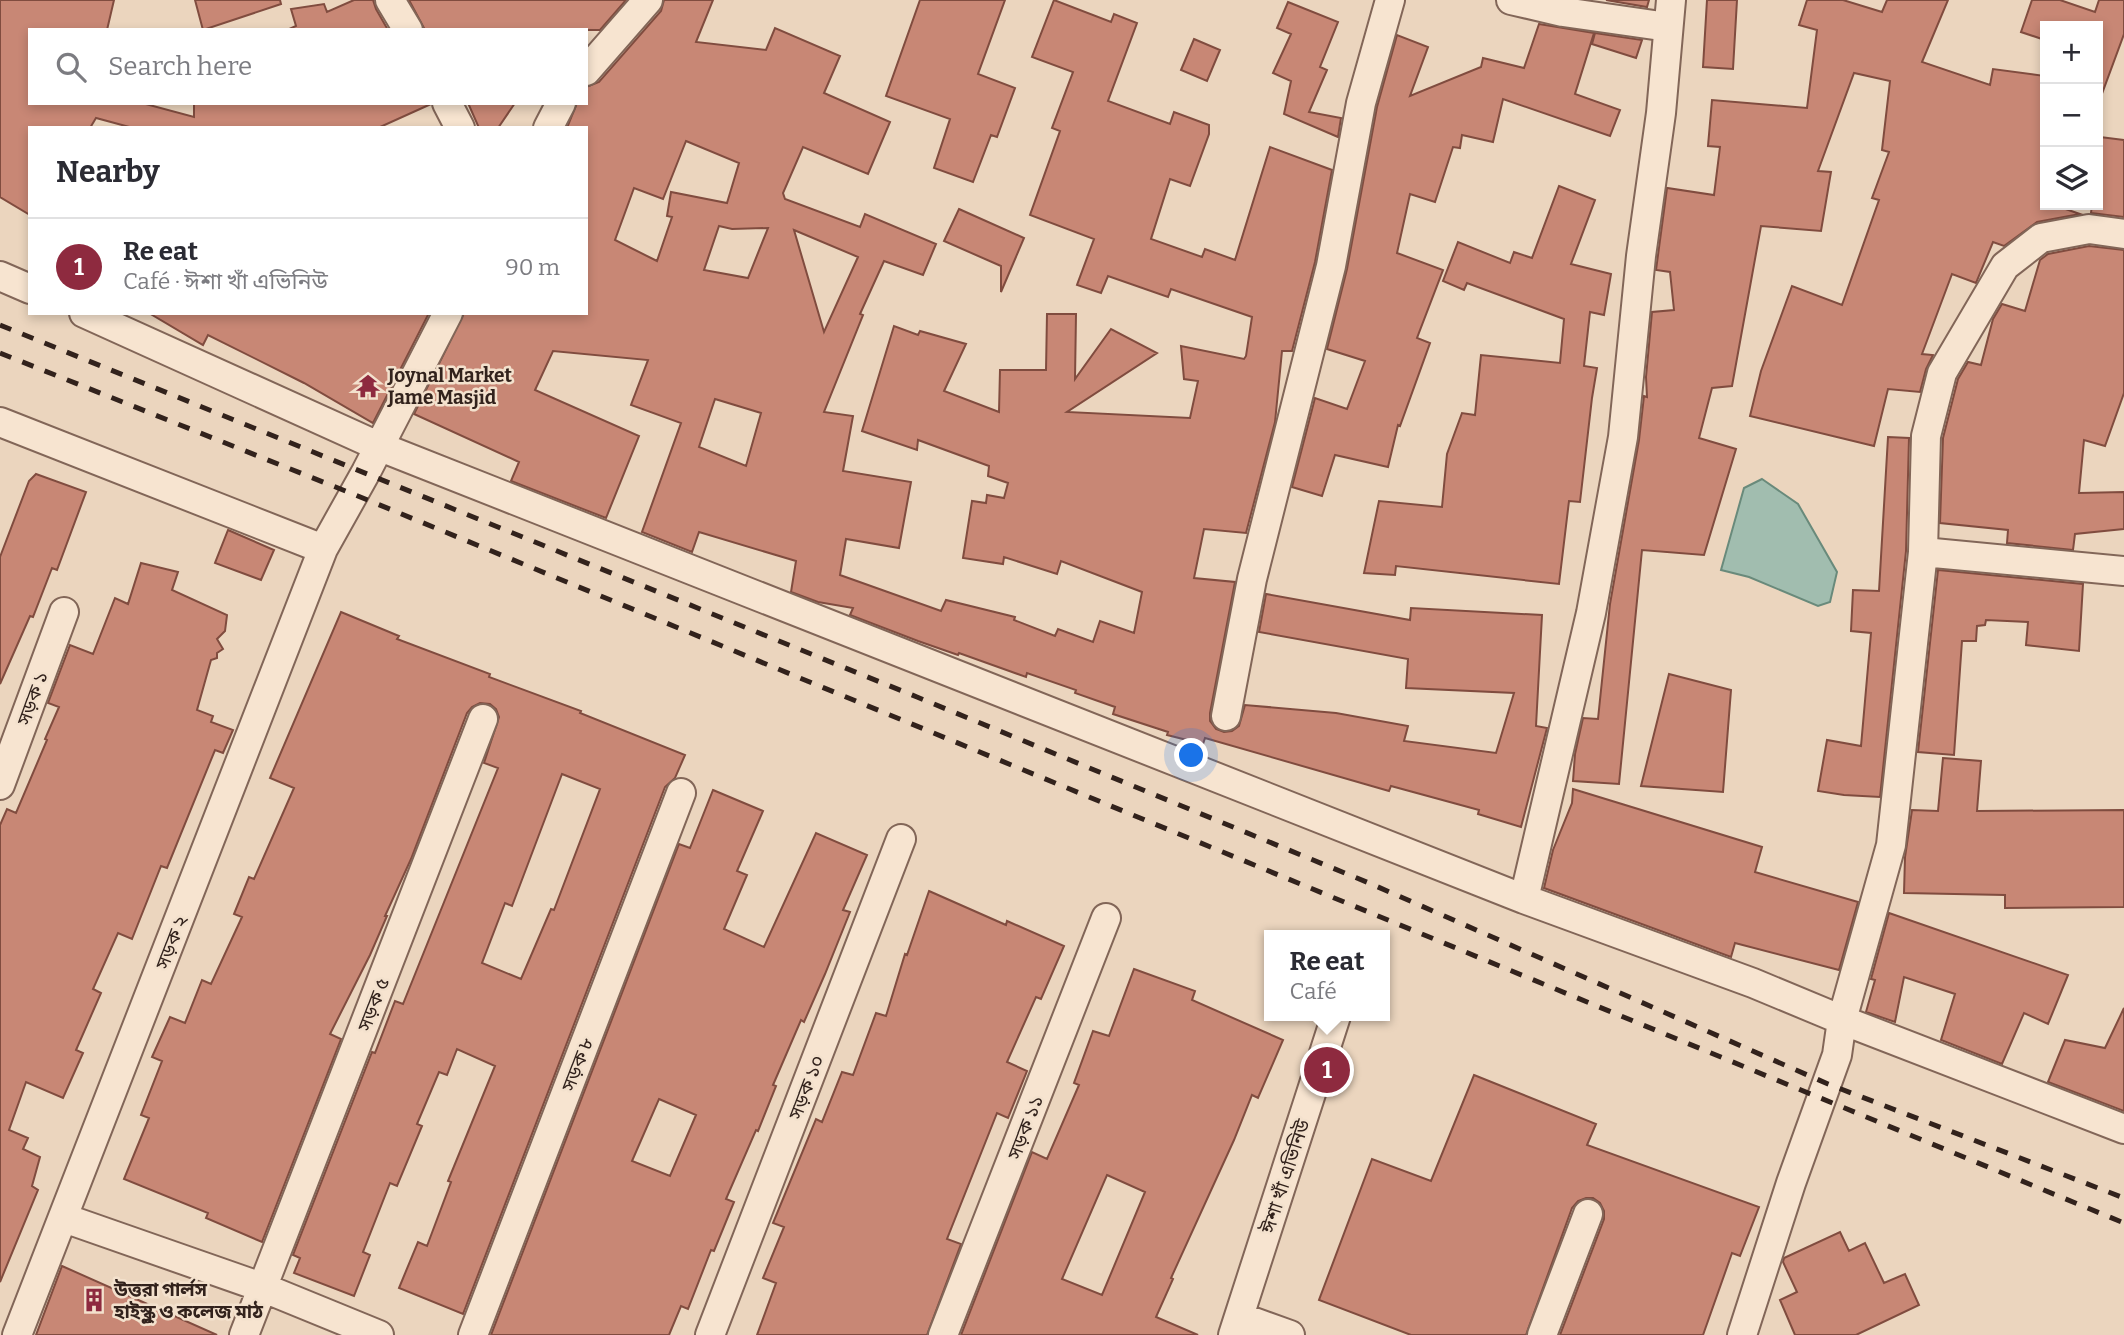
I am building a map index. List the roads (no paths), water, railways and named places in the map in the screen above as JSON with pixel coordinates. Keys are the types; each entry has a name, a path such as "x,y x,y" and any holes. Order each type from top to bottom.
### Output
{"street":[{"path":"390,0 407,28"},
{"path":"588,69 648,0"},
{"path":"1226,716 1252,579 1331,266 1361,103 1390,0"},
{"path":"1511,0 1563,12 1670,14 1623,437 1591,613 1524,899"},
{"path":"448,105 459,126"},
{"path":"549,126 560,105"},
{"path":"1742,1335 1791,1183 1837,1055 1842,1020 1891,845 1923,552 1926,436 1942,373 2006,266 2041,238 2089,229 2124,234"},
{"path":"0,276 28,288"},
{"path":"88,315 378,446 1524,899 1754,983 1842,1020 2124,1129"},
{"name":"সড়ক ২","path":"17,1335 323,550 448,315"},
{"path":"0,422 323,550"},
{"path":"1923,552 2124,571"},
{"name":"সড়ক ১","path":"0,785 64,612"},
{"name":"সড়ক ৫","path":"244,1335 483,719"},
{"name":"সড়ক ৮","path":"473,1335 681,793"},
{"name":"সড়ক ১০","path":"710,1335 901,839"},
{"name":"সড়ক ১১","path":"943,1335 1106,918"},
{"name":"ঈশা খাঁ এভিনিউ","path":"1248,1328 1335,1021"},
{"path":"1542,1335 1588,1214"},
{"path":"64,1218 264,1288 379,1335"},
{"path":"1248,1328 1290,1335"}],"railway":[{"path":"0,325 1369,883 1828,1084 2124,1198"},
{"path":"0,353 353,494 2124,1223"}],"place":[{"name":"Joynal Market Jame Masjid","path":"368,386"},
{"name":"Re eat","path":"1327,1070"},
{"name":"উত্তরা গার্লস হাইস্কুল ও কলেজ মাঠ","path":"94,1300"}]}
